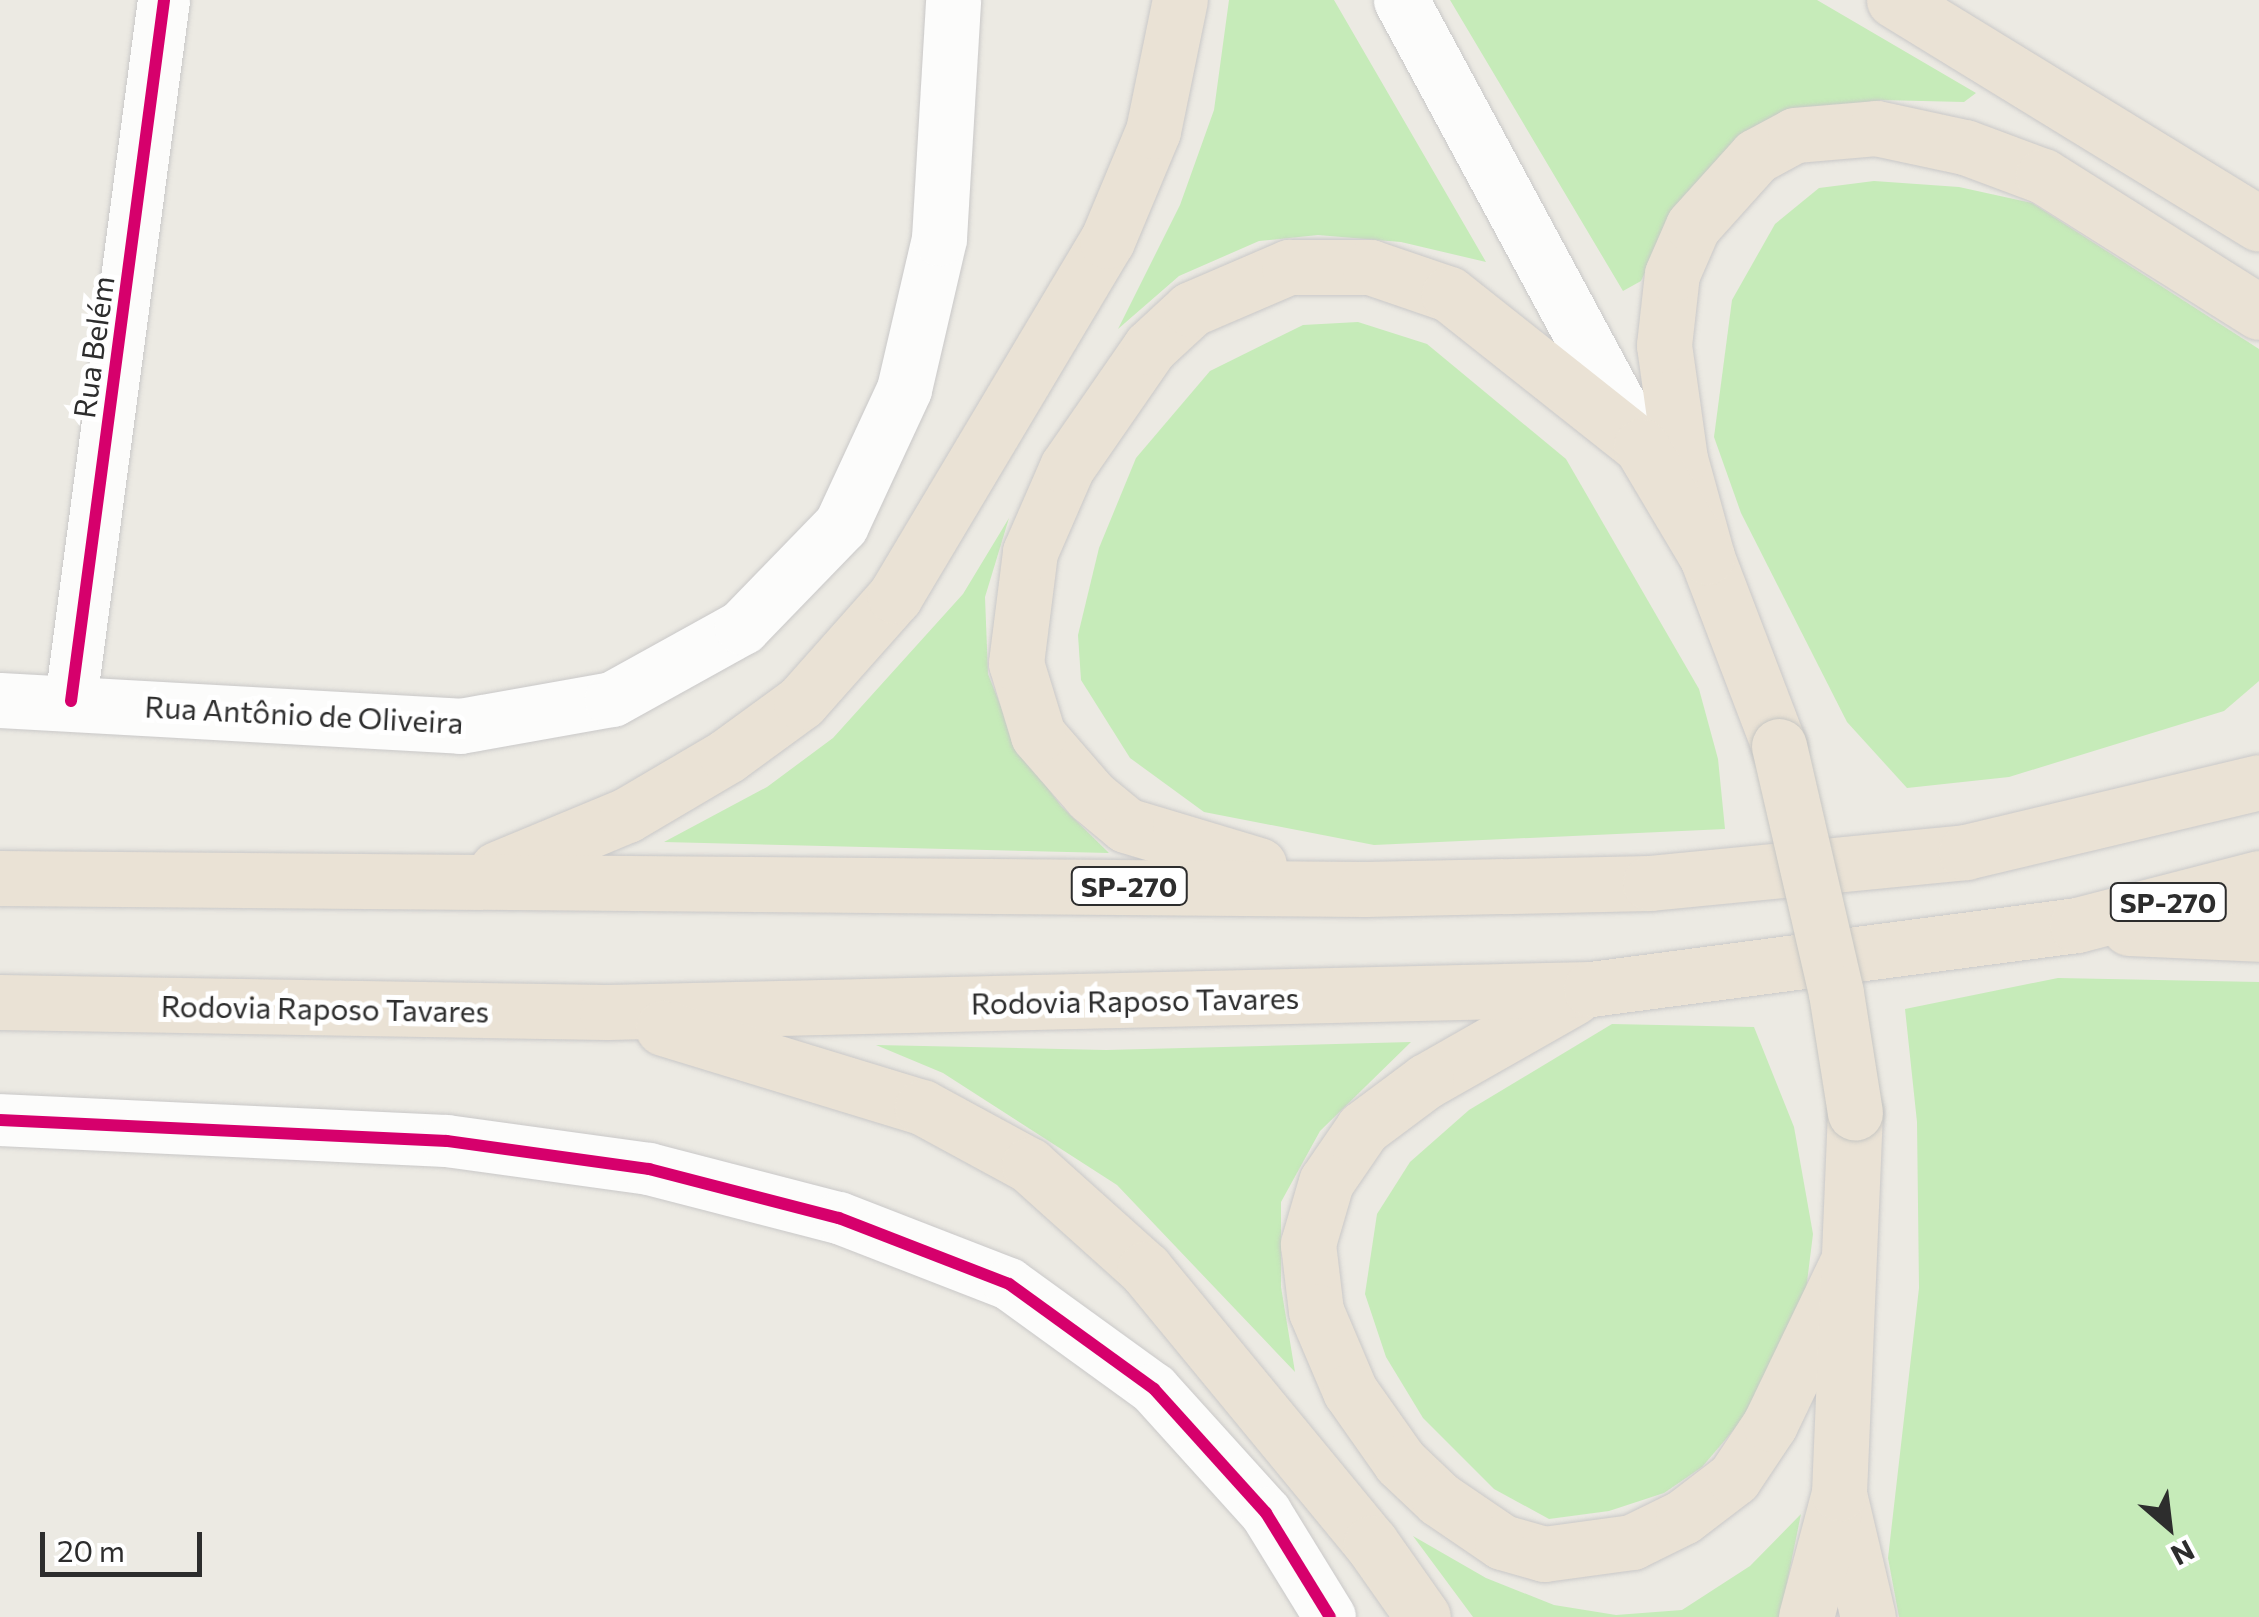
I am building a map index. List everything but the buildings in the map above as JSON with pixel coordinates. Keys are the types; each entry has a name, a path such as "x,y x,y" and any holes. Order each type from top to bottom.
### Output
{"highway":[{"path":"475,878 627,815 727,756 800,702 895,596 1107,240 1154,131 1180,0"},
{"path":"1894,0 2259,224"},
{"path":"1806,1617 1838,1493 1856,1113 1836,994 1779,746 1707,556 1668,397 1664,344 1672,274 1692,226 1756,156 1795,135 1876,128 1965,147 2043,176 2259,312"},
{"path":"1364,889 1189,849 1126,825 1091,796 1038,735 1016,663 1030,552 1067,467 1150,346 1191,310 1289,266 1370,266 1448,294 1641,446 1707,556"},
{"name":"SP-270","path":"0,878 475,878 1364,889 1650,882 1966,852 2256,780"},
{"name":"Rodovia Raposo Tavares","path":"0,1002 607,1012 1590,989 2076,925 2259,878"},
{"path":"2076,925 2259,934"},
{"path":"1590,989 1426,1081 1364,1128 1326,1182 1308,1244 1316,1311 1350,1391 1400,1462 1439,1498 1502,1542 1544,1554 1632,1542 1683,1517 1734,1478 1770,1424 1848,1263"},
{"path":"607,1012 852,1082 922,1107 1029,1164 1145,1269 1371,1543 1423,1617"},
{"path":"1838,1493 1868,1617"}],"main road":[{"name":"Rua Antônio de Oliveira","path":"0,700 71,701 460,726 612,700 742,627 841,525 904,390 939,238 953,0"},
{"path":"1401,0 1641,446"}],"street":[{"name":"Rua Belém","path":"71,701 164,0"},
{"path":"0,1120 447,1142 650,1169 839,1218 1009,1284 1154,1389 1266,1513 1330,1617"}],"green space":[{"path":"1229,0 1334,0 1486,262 1401,242 1318,235 1259,241 1179,276 1118,329 1180,205 1214,110"},
{"path":"1450,0 1817,0 1976,93 1964,102 1881,100 1798,112 1671,217 1641,281 1623,291"},
{"path":"1874,181 1959,187 2032,203 2259,349 2259,681 2224,711 2009,777 1907,788 1847,722 1741,513 1714,437 1732,300 1775,224 1819,188"},
{"path":"1358,322 1427,344 1566,459 1699,689 1718,759 1725,829 1374,845 1204,812 1130,758 1081,680 1078,635 1099,548 1136,458 1210,371 1303,325"},
{"path":"1009,518 985,597 988,674 1017,747 1061,806 1109,853 664,842 767,787 833,738 963,594"},
{"path":"2058,978 2259,982 2259,1617 1899,1617 1888,1558 1919,1288 1917,1122 1905,1009"},
{"path":"1612,1024 1754,1027 1794,1127 1813,1234 1805,1298 1749,1412 1702,1467 1664,1493 1609,1511 1549,1519 1494,1489 1423,1418 1386,1357 1365,1294 1377,1214 1410,1162 1469,1110"},
{"path":"1411,1042 1320,1131 1281,1202 1281,1287 1295,1372 1117,1185 943,1073 876,1045 1106,1050"},
{"path":"1801,1514 1780,1617 1473,1617 1413,1536 1486,1578 1554,1605 1616,1615 1682,1610 1750,1566"}],"cycle path":[{"path":"71,701 164,0"},
{"path":"0,1120 447,1141 649,1169 839,1218 1009,1284 1154,1389 1266,1513 1330,1617"}]}
